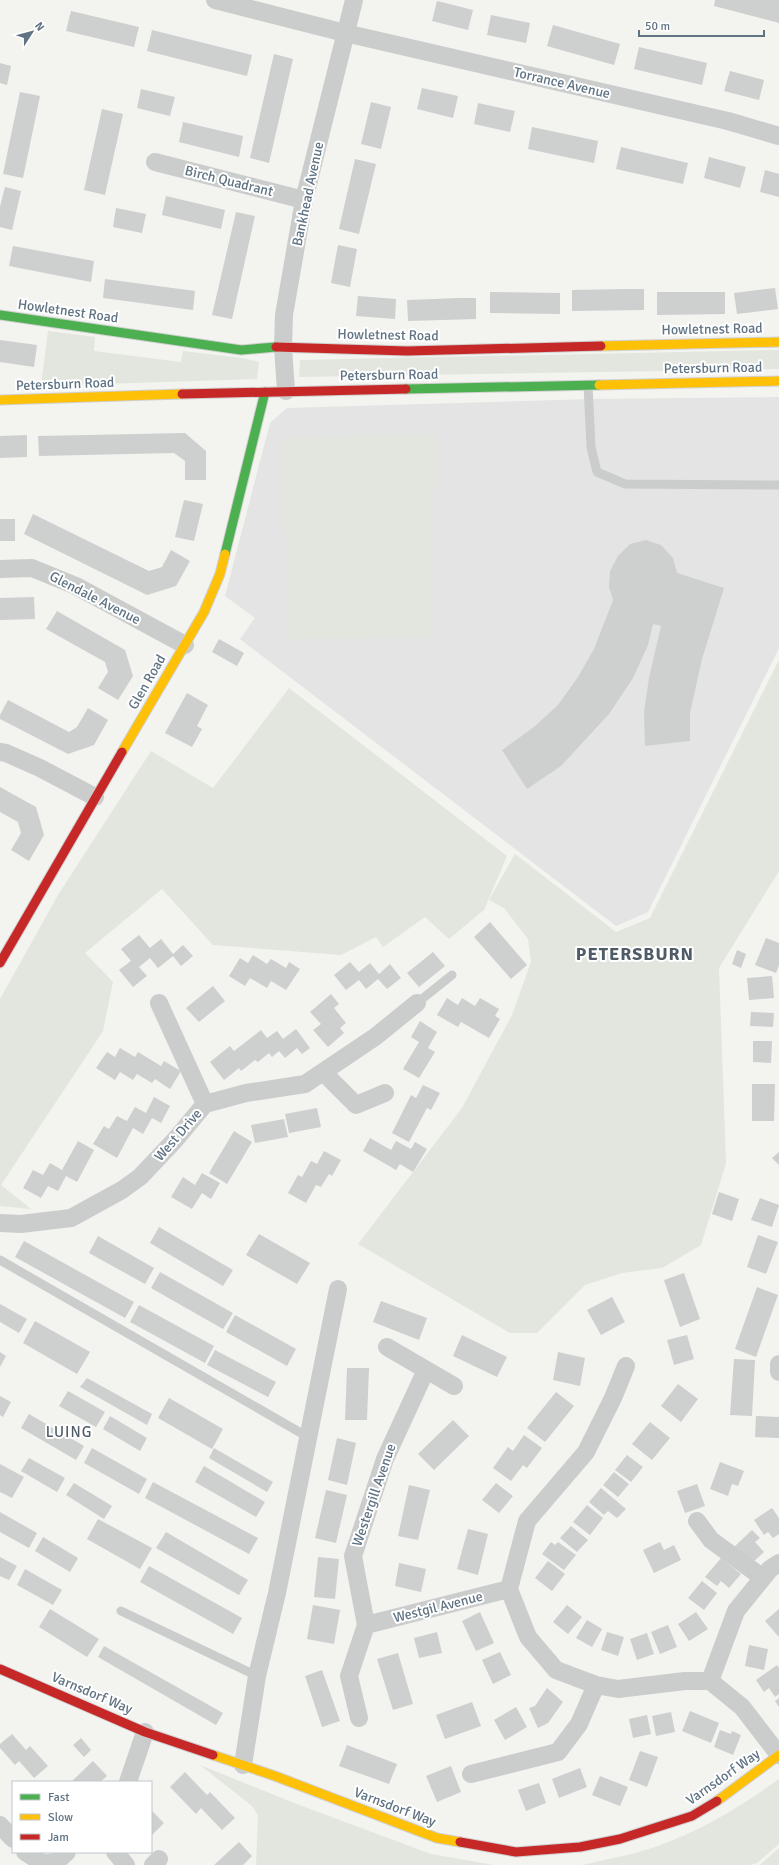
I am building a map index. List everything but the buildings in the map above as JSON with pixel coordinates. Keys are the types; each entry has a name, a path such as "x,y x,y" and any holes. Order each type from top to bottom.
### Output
{"street":[{"name":"Bankhead Avenue","path":"286,391 283,347 284,315 304,200 354,0"},
{"name":"Torrance Avenue","path":"225,1 345,33 728,121 779,136"},
{"name":"Birch Quadrant","path":"155,162 304,200"},
{"name":"Howletnest Road","path":"0,315 241,350 283,347 407,351 779,342"},
{"name":"Petersburn Road","path":"0,400 286,391 779,381"},
{"name":"Glen Road","path":"2,953 204,612 220,574 265,392"},
{"name":"Glendale Avenue","path":"0,568 32,568 76,586 185,645"},
{"path":"0,752 6,753 40,768 95,797"},
{"path":"159,1003 205,1104"},
{"name":"West Drive","path":"0,1223 21,1224 71,1218 122,1190 140,1177 175,1140 205,1104 246,1093 305,1084 375,1038 417,1003"},
{"path":"323,1072 356,1105 385,1093"},
{"path":"243,1765 257,1676 277,1593 338,1289"},
{"path":"387,1347 454,1386"},
{"path":"779,1364 779,1372"},
{"path":"626,1366 613,1398 586,1452 527,1521 509,1589 528,1637 556,1670 596,1685 618,1689 685,1681 710,1682 742,1707 779,1755"},
{"name":"Westergill Avenue","path":"366,1625 353,1556 385,1459 426,1370"},
{"path":"697,1521 711,1540 763,1578"},
{"path":"710,1682 736,1611 770,1570 779,1563"},
{"name":"Westgil Avenue","path":"366,1625 509,1589"},
{"path":"359,1718 349,1676 366,1625"},
{"name":"Varnsdorf Way","path":"0,1669 145,1732 243,1765 437,1838 516,1852 580,1847 620,1839 692,1816 718,1800 779,1755"},
{"path":"471,1774 558,1752 579,1724 596,1685"},
{"path":"128,1781 145,1732"},
{"path":"0,1825 12,1838"},
{"path":"26,1853 44,1864 56,1862 66,1853"},
{"path":"116,1853 126,1865"}],"lane":[{"path":"588,385 591,447 597,472 625,484 779,484"},
{"path":"417,1003 452,975"},
{"path":"0,1260 308,1437"},
{"path":"120,1611 257,1676"}],"shaded area":[{"path":"48,331 95,337 94,351 181,362 183,351 242,358 259,362 257,379 41,386"},
{"path":"779,350 779,369 299,377 300,360"},
{"path":"779,397 779,648 648,912 616,926 240,639 255,618 225,596 270,423 287,408 592,399"},
{"path":"436,435 429,638 287,639 283,437"},
{"path":"779,660 779,871 719,968 726,1163 701,1245 662,1268 622,1273 585,1285 537,1333 510,1333 358,1244 462,1108 512,1015 531,962 528,939 504,908 489,900 515,854 616,932 650,918"},
{"path":"289,688 507,856 484,910 449,939 425,917 383,947 376,937 341,955 213,945 162,889 85,953 113,982 103,1031 1,1185 31,1209 0,1206 0,999 58,895 151,751 213,788"},
{"path":"200,1765 294,1803 431,1854 494,1865 256,1865 258,1815 252,1806"},
{"path":"779,1779 779,1844 757,1863 750,1865 583,1865 646,1850 688,1834 735,1809"},
{"path":"779,1848 779,1865 760,1865"}],"traffic: fast":[{"path":"0,315 241,350 276,347"},
{"path":"406,389 599,385"},
{"path":"225,554 265,392"}],"traffic: slow":[{"path":"601,346 779,342"},
{"path":"599,385 779,381"},
{"path":"0,400 182,394"},
{"path":"122,752 204,612 220,574 225,554"},
{"path":"213,1755 275,1776 437,1838 460,1842"},
{"path":"717,1801 779,1755"}],"traffic: jam":[{"path":"276,347 407,351 601,346"},
{"path":"182,394 406,389"},
{"path":"0,963 122,752"},
{"path":"0,1669 145,1732 213,1755"},
{"path":"460,1842 516,1852 580,1847 620,1839 692,1816 717,1801"}],"district":[{"name":"PETERSBURN","path":"635,954"},
{"name":"LUING","path":"69,1432"}]}
